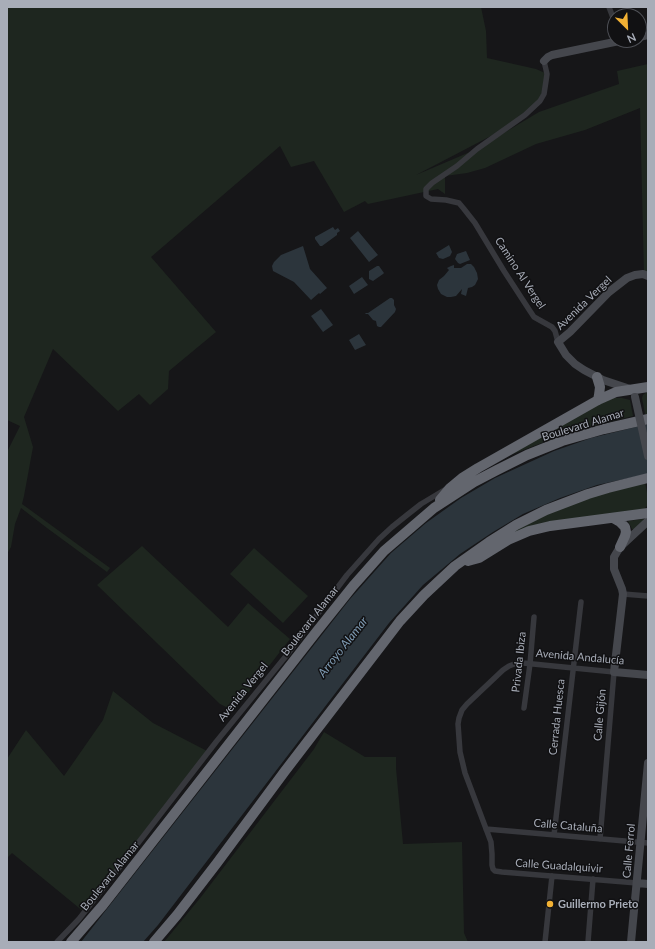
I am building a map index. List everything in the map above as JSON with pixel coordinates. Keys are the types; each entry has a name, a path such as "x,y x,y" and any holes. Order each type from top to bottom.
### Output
{"highway":[{"path":"597,377 600,387 598,400"},
{"path":"434,508 450,488 462,478 598,400 616,392 634,393 648,387"},
{"name":"Boulevard Alamar","path":"71,942 103,905 353,586 384,551 434,508 474,482 527,455 562,441 648,418"},
{"path":"154,942 204,880 400,621 424,595 455,566 516,525 546,510 608,488 648,478"},
{"path":"455,566 479,558 508,540 529,531 550,526 648,513"},
{"path":"613,518 625,527 626,532 620,547"}],"street":[{"path":"544,61 552,55 607,43"},
{"name":"Camino Al Vergel","path":"544,61 547,74 544,94 540,101 457,166 432,183 426,189 426,196 459,203 475,223 534,317 552,327 555,331 558,342 566,355 575,364 597,377 634,393"},
{"name":"Avenida Vergel","path":"558,342 622,281 635,275 643,274 648,276"},
{"path":"634,393 648,456"},
{"name":"Avenida Vergel","path":"79,919 216,742 286,656 352,569 379,539 397,523 432,497 450,488"},
{"path":"648,521 620,547 614,557 614,568 623,594 648,596"},
{"name":"Calle Gijón","path":"600,839 614,672 623,594"},
{"name":"Cerrada Huesca","path":"554,835 581,602"},
{"name":"Privada Ibiza","path":"524,708 534,617"},
{"name":"Avenida Andalucía","path":"486,829 465,773 459,742 459,718 462,710 467,704 503,670 516,663 648,675"},
{"name":"Calle Ferrol","path":"631,942 637,883 644,843 648,763"},
{"name":"Calle Cataluña","path":"486,829 644,843"},
{"name":"Calle Guadalquivir","path":"486,829 491,842 492,865 495,871 648,884"},
{"path":"545,942 552,876"},
{"path":"588,942 593,879"},
{"path":"57,942 79,919 103,905"}],"shaded area":[{"path":"7,7 481,7 486,31 487,58 536,69 545,73 546,81 539,101 510,126 416,175 477,149 539,112 619,84 617,71 648,64 648,278 644,276 640,108 585,130 536,144 485,168 467,173 445,176 445,194 438,189 368,204 365,201 344,212 314,161 291,167 280,146 151,257 216,332 169,371 168,389 150,405 139,394 118,411 53,349 24,417 33,447 22,504 110,568 107,572 21,508 15,524 11,547 7,554 7,452 20,426 7,420"},
{"path":"648,391 648,414 645,414 642,398"},
{"path":"613,398 630,400 633,416 570,432 508,456 593,407"},
{"path":"645,482 648,505 642,511 548,524 486,548 538,517 578,501"},
{"path":"644,520 634,529 632,529 628,521"},
{"path":"142,546 228,627 248,603 290,639 234,711 220,704 97,585"},
{"path":"254,548 308,596 283,623 230,574"},
{"path":"113,691 153,723 209,752 84,912 12,853 7,858 7,759 26,730 64,776 103,720"},
{"path":"324,732 365,757 396,757 403,844 462,842 464,933 468,942 164,942 201,897 314,749"}],"water":[{"path":"333,227 335,230 338,228 340,231 337,235 320,246 315,237"},
{"path":"358,231 378,255 369,262 350,238"},
{"path":"449,245 452,252 450,256 443,259 439,258 436,253"},
{"path":"303,246 310,269 327,288 311,300 294,282 273,271 272,266 281,255"},
{"path":"466,251 470,260 460,264 458,263 455,259 457,254"},
{"path":"467,264 471,264 474,267 478,279 475,285 468,288 466,296 461,294 462,289 456,296 447,297 441,294 437,285 439,280 449,270 447,268 454,265 454,268 461,268"},
{"path":"379,266 384,273 373,281 369,279 369,271"},
{"path":"362,277 368,285 354,294 349,286"},
{"path":"390,298 394,300 396,309 395,312 381,327 379,327 377,326 376,321 373,320 368,314 365,314"},
{"path":"321,309 333,325 323,332 311,316"},
{"path":"359,334 366,345 355,350 349,340"},
{"name":"Arroyo Alamar","path":"648,424 648,474 597,485 560,498 523,514 460,554 423,585 389,623 158,925 143,942 81,942 350,599 391,553 426,523 461,498 495,478 554,451 591,438"}],"place":[{"name":"Guillermo Prieto","path":"550,904"}]}
